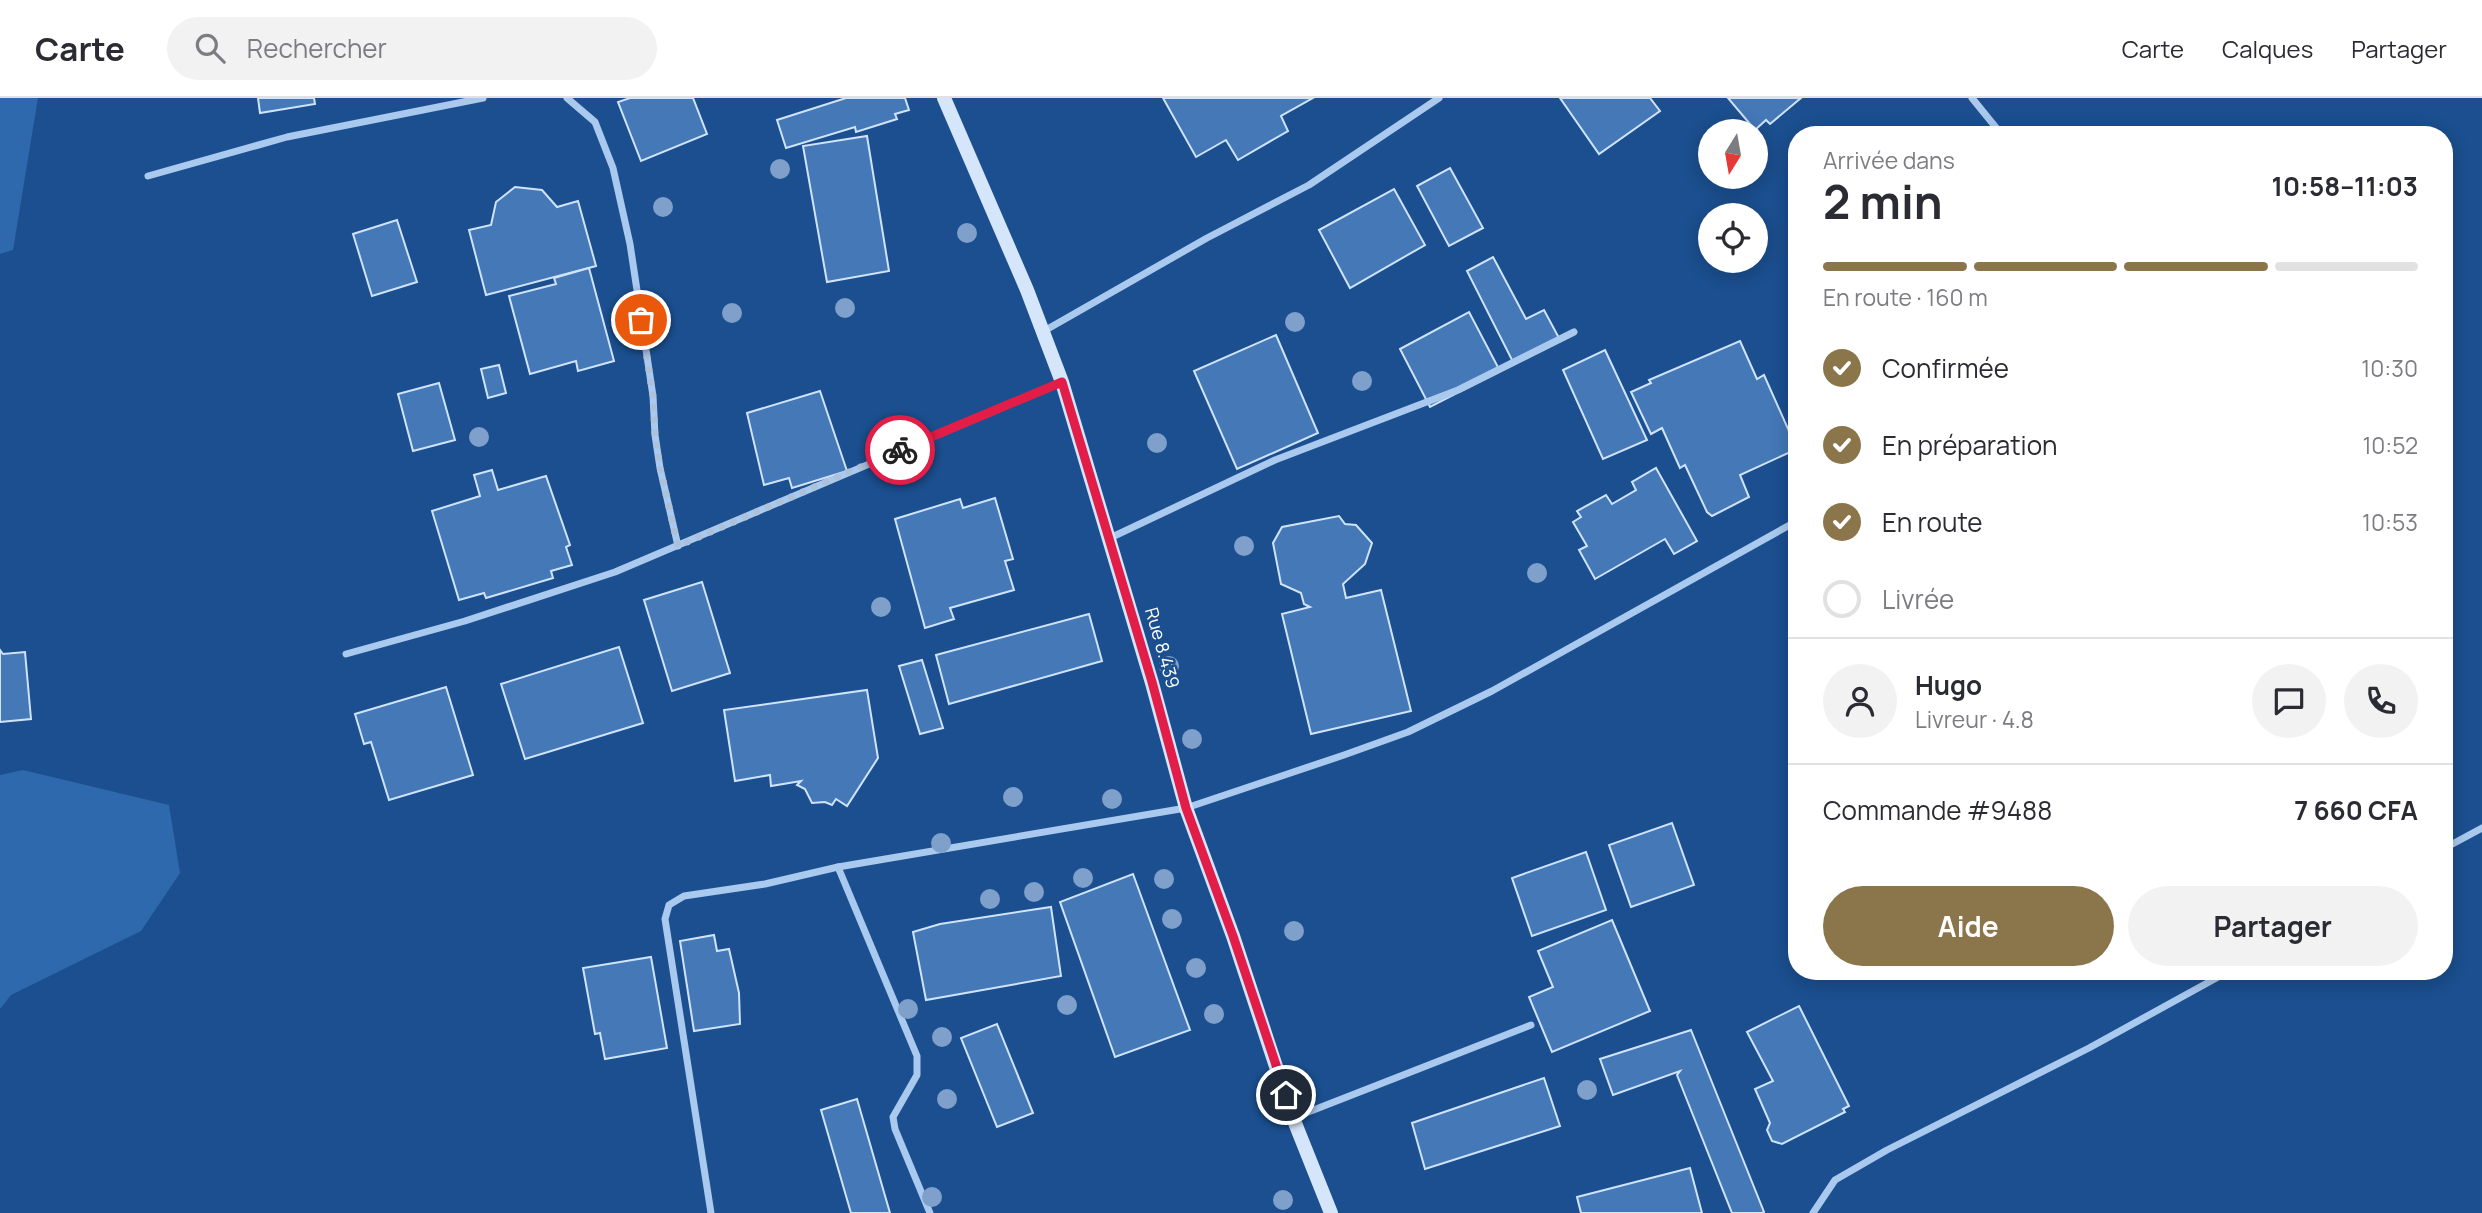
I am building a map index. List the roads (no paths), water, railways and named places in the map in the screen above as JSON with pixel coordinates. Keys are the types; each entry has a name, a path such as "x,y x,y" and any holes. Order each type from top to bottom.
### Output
{"street":[{"path":"148,176 287,137 483,98"},
{"path":"567,98 595,122 613,168 634,270 653,396 660,468 678,546"},
{"name":"Rue 8.439","path":"944,98 1044,331 1062,382 1152,682 1186,808 1233,936 1293,1118 1331,1213"},
{"path":"1044,331 1207,238 1309,185 1439,98"},
{"path":"1972,98 1995,126"},
{"path":"1110,538 1275,460 1458,390 1574,332"},
{"path":"346,653 478,617 615,572 1062,382"},
{"path":"711,1213 665,919 669,905 684,896 765,884 838,867 1186,808 1408,732 1492,691 1788,526"},
{"path":"2453,844 2482,828"},
{"path":"838,867 916,1056 917,1075 893,1117 895,1129 930,1213"},
{"path":"1813,1213 1835,1181 1887,1150 2089,1048 2214,980"},
{"path":"1293,1118 1531,1025"}]}
